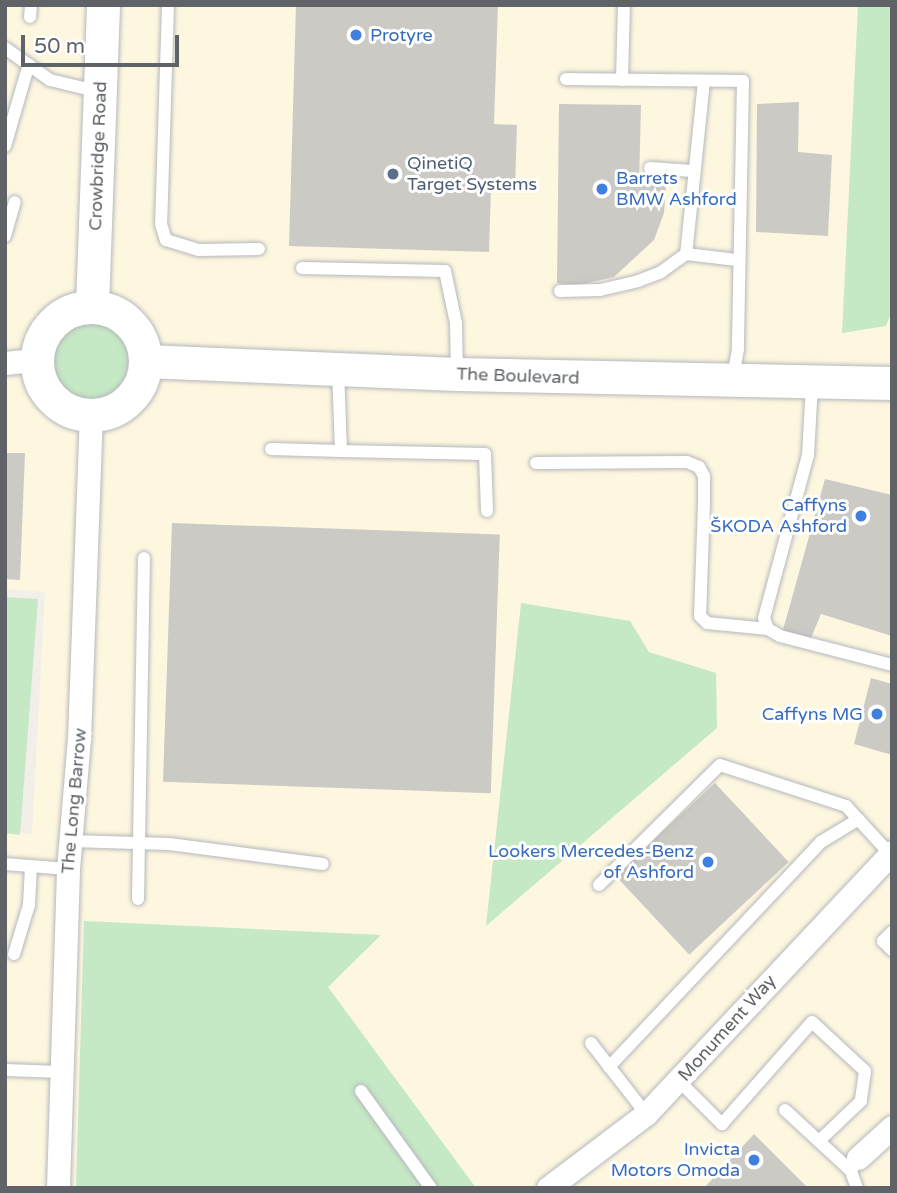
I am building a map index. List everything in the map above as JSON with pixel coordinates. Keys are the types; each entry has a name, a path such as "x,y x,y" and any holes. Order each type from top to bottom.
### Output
{"street":[{"name":"Crowbridge Road","path":"92,306 103,5"},
{"path":"92,306 124,317 143,344 145,361 135,393 108,412 91,415 74,412 53,399 39,377 21,362 53,321 78,307 92,306"},
{"name":"The Boulevard","path":"145,361 338,366 457,374 813,384 892,383"},
{"name":"The Long Barrow","path":"58,1188 68,869 80,726 91,415"},
{"name":"Monument Way","path":"548,1188 646,1114 891,853"},
{"path":"854,1164 892,1128"}],"lane":[{"path":"168,5 161,225 166,240 199,250 259,249"},
{"path":"622,80 624,5"},
{"path":"5,48 50,80 100,93"},
{"path":"5,146 29,64"},
{"path":"566,79 743,81 737,260 738,349 732,382"},
{"path":"686,254 704,81"},
{"path":"650,168 693,171"},
{"path":"5,236 15,202"},
{"path":"560,291 600,290 638,281 661,272 686,254 737,260"},
{"path":"302,268 444,271 457,323 457,374"},
{"path":"338,366 341,451"},
{"path":"768,629 764,618 808,455 813,384"},
{"path":"271,449 485,454 487,511"},
{"path":"536,463 687,462 699,467 704,476 705,503 700,617 707,623 768,629 892,665"},
{"path":"138,900 144,558"},
{"path":"599,885 720,765 846,806 891,853"},
{"path":"609,1067 821,842 859,819"},
{"path":"71,841 169,844 323,864"},
{"path":"5,864 68,869"},
{"path":"14,954 29,905 31,867"},
{"path":"892,932 883,941 892,950"},
{"path":"679,1081 722,1124 812,1022 866,1071 861,1101 819,1141"},
{"path":"591,1043 646,1114"},
{"path":"5,1070 61,1072"},
{"path":"361,1091 431,1188"},
{"path":"785,1110 819,1141 854,1164 857,1188"}],"shaded area":[{"path":"5,5 892,5 892,1188 5,1188 5,832 32,834 45,592 5,589"}],"green space":[{"path":"858,5 892,5 892,311 886,326 842,333"},
{"path":"93,319 109,322 122,331 131,344 134,360 131,376 122,389 109,398 93,401 77,398 64,389 55,376 52,360 55,344 64,331 77,322"},
{"path":"5,597 38,599 20,835 5,833"},
{"path":"521,603 630,621 649,652 716,673 717,728 486,926"},
{"path":"84,921 381,935 328,987 476,1188 76,1188"}],"building":[{"path":"296,5 498,5 494,124 517,125 515,188 491,188 489,252 289,246"},
{"path":"799,102 798,152 832,155 828,236 756,232 757,104"},
{"path":"559,104 641,105 639,185 666,185 664,213 654,240 614,277 578,285 557,283"},
{"path":"5,453 25,453 20,580 5,579"},
{"path":"825,479 892,495 892,636 821,614 811,638 783,630"},
{"path":"172,523 500,534 491,793 163,782"},
{"name":"Caffyns MG","path":"871,678 892,684 892,755 854,744"},
{"path":"715,783 789,862 689,955 616,876"},
{"name":"Invicta Motors Omoda","path":"754,1134 808,1188 704,1188"}],"place":[{"name":"Protyre","path":"356,35"},
{"name":"QinetiQ Target Systems","path":"393,174"},
{"name":"Barrets BMW Ashford","path":"602,189"},
{"name":"Caffyns ŠKODA Ashford","path":"861,516"},
{"name":"Caffyns MG","path":"877,714"},
{"name":"Lookers Mercedes-Benz of Ashford","path":"708,862"},
{"name":"Invicta Motors Omoda","path":"754,1160"}]}
